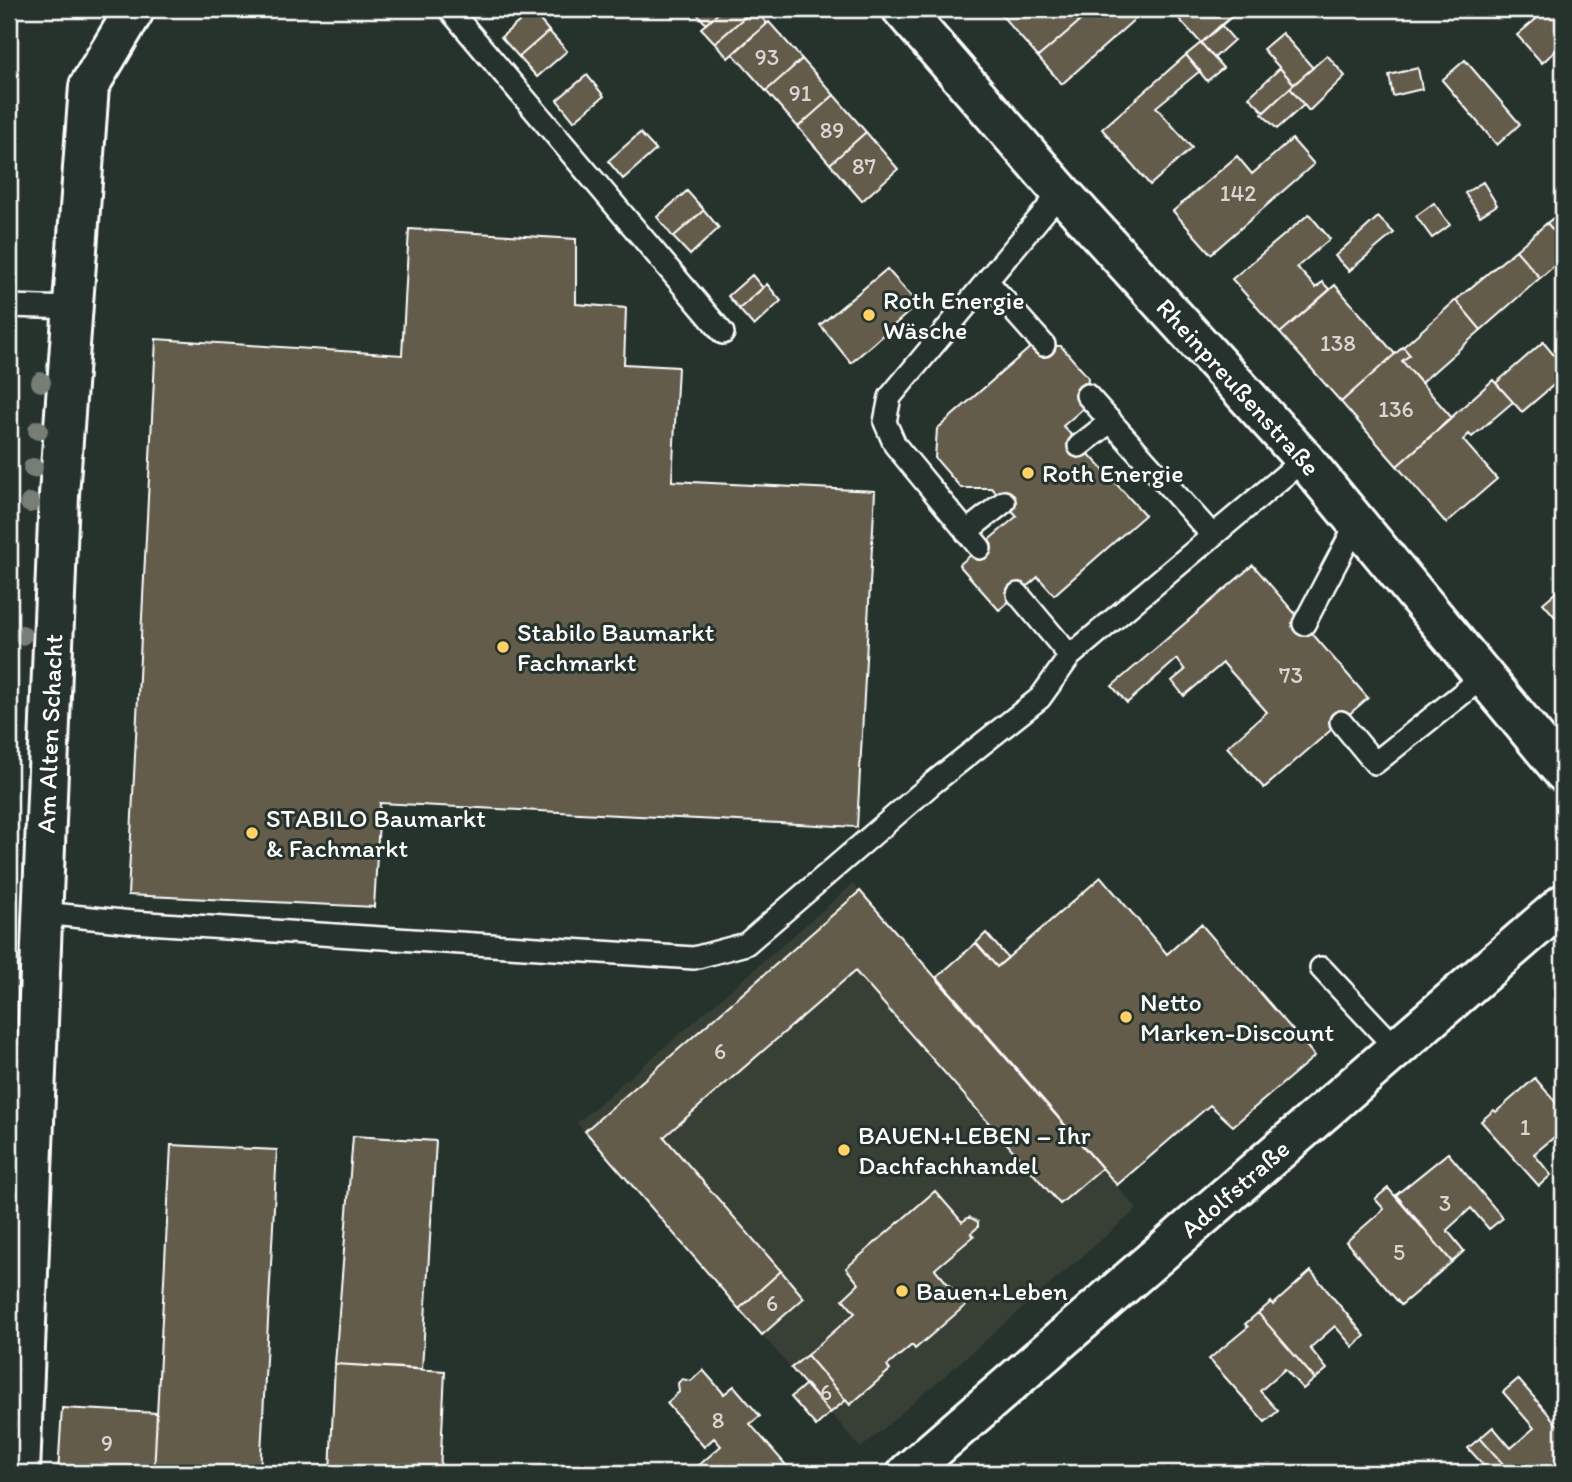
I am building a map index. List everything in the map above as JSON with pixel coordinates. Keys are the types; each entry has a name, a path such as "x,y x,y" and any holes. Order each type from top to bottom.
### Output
{"street":[{"name":"Rheinpreußenstraße","path":"902,9 1061,192 1304,459 1563,772"},
{"name":"Am Alten Schacht","path":"16,1469 60,495 89,86 124,11"},
{"name":"Adolfstraße","path":"907,1473 1563,904"}],"lane":[{"path":"449,9 723,333"},
{"path":"1004,502 973,540 895,445 885,422 890,397 1061,192"},
{"path":"988,282 1044,345"},
{"path":"9,306 73,308"},
{"path":"1087,395 1213,536"},
{"path":"1079,446 1111,421"},
{"path":"42,913 132,922 694,958 746,944 934,782 1040,698 1070,656 1304,459"},
{"path":"1304,624 1357,523"},
{"path":"1018,594 1070,656"},
{"path":"1341,722 1375,763 1483,677"},
{"path":"1321,968 1396,1048"}],"shaded area":[{"name":"BAUEN+LEBEN – Ihr Dachfachhandel","path":"853,884 1137,1209 861,1448 577,1123"}],"building":[{"path":"693,9 723,9 706,24"},
{"path":"723,9 754,9 715,43 701,28"},
{"path":"754,9 767,23 728,58 715,43"},
{"path":"996,9 1094,9 1038,57"},
{"path":"1094,9 1146,9 1062,84 1038,57"},
{"path":"1170,9 1232,9 1236,13 1201,43"},
{"path":"1548,9 1563,9 1563,44 1542,63 1517,35"},
{"path":"532,11 549,31 519,57 501,37"},
{"path":"769,22 802,59 766,91 733,54"},
{"path":"1221,25 1234,40 1214,58 1201,43"},
{"path":"549,31 567,51 537,77 519,57"},
{"path":"1282,33 1313,68 1294,84 1263,49"},
{"path":"1201,43 1223,68 1207,81 1186,55"},
{"path":"1186,55 1200,71 1156,107 1192,148 1150,185 1102,129"},
{"path":"1327,55 1345,76 1309,111 1290,88"},
{"path":"802,59 834,95 798,127 766,91"},
{"path":"1465,60 1520,124 1497,145 1442,80"},
{"path":"1280,68 1294,84 1264,112 1249,97"},
{"path":"1418,68 1422,89 1393,96 1389,75"},
{"path":"587,75 604,96 574,121 557,100"},
{"path":"1290,88 1304,105 1277,129 1262,114"},
{"path":"834,95 866,132 830,164 798,127"},
{"path":"866,132 898,169 862,201 830,164"},
{"path":"640,133 656,150 623,179 608,161"},
{"path":"1292,139 1314,164 1211,254 1173,211 1237,156 1252,174"},
{"path":"1483,182 1497,205 1480,216 1465,193"},
{"path":"687,191 704,210 673,237 657,217"},
{"path":"1434,203 1450,225 1432,238 1416,216"},
{"path":"704,210 719,228 690,255 673,237"},
{"path":"1563,210 1563,242 1547,223"},
{"path":"1309,214 1330,239 1297,267 1316,288 1322,282 1330,290 1280,333 1232,279"},
{"path":"1378,217 1394,233 1349,271 1335,256"},
{"path":"1547,223 1563,242 1563,258 1540,278 1516,250"},
{"name":"Stabilo Baumarkt Fachmarkt","path":"409,229 576,239 576,304 626,308 624,364 678,367 672,481 875,491 857,827 380,803 374,907 128,895 156,339 402,355"},
{"path":"1516,250 1540,278 1481,330 1456,300"},
{"name":"Roth Energie Wäsche","path":"887,269 918,304 851,363 820,325"},
{"path":"752,275 763,288 739,309 728,296"},
{"path":"767,284 781,301 754,326 739,309"},
{"path":"1335,285 1395,354 1341,402 1280,333"},
{"path":"1456,300 1481,330 1421,383 1402,361 1410,355 1403,347"},
{"path":"1543,342 1563,366 1563,377 1522,412 1496,383"},
{"name":"Roth Energie","path":"1033,345 1061,346 1088,377 1086,406 1063,426 1145,515 1054,595 1038,577 999,610 959,565 1017,516 992,488 961,488 935,458 937,429"},
{"path":"1403,347 1410,355 1402,361 1452,418 1397,466 1341,402"},
{"path":"1493,380 1513,402 1472,437 1469,434 1463,440 1497,479 1446,523 1397,466"},
{"path":"1253,565 1368,698 1264,788 1227,747 1267,712 1223,663 1184,696 1172,681 1185,670 1177,659 1127,703 1112,686"},
{"path":"1563,586 1563,626 1543,603"},
{"name":"Netto Marken-Discount","path":"1101,877 1167,954 1201,924 1315,1056 1233,1126 1210,1105 1117,1185 937,977 976,943 997,967"},
{"path":"860,891 1102,1168 1060,1204 855,971 664,1137 781,1271 739,1309 585,1131"},
{"path":"986,933 1008,958 997,967 976,943"},
{"path":"1535,1078 1563,1111 1563,1140 1558,1134 1534,1154 1551,1175 1539,1186 1481,1121 1494,1110 1496,1112"},
{"path":"353,1136 436,1141 422,1369 335,1364"},
{"path":"171,1145 277,1150 260,1473 154,1473"},
{"path":"1448,1153 1503,1218 1489,1229 1471,1208 1447,1230 1464,1251 1452,1262 1396,1195"},
{"path":"1388,1188 1452,1262 1401,1305 1346,1242 1384,1209 1375,1199"},
{"name":"Bauen+Leben","path":"935,1191 962,1222 969,1217 978,1222 978,1227 971,1233 974,1236 935,1269 966,1305 915,1349 912,1345 887,1366 890,1370 850,1405 807,1355 855,1313 843,1299 859,1284 846,1268"},
{"path":"781,1271 804,1298 762,1335 739,1309"},
{"path":"1311,1271 1365,1336 1353,1347 1335,1326 1310,1348 1327,1369 1315,1379 1258,1313 1271,1302 1273,1305"},
{"path":"1258,1313 1315,1379 1303,1389 1285,1369 1260,1391 1278,1411 1265,1422 1209,1359 1248,1327 1245,1324"},
{"path":"807,1355 846,1400 830,1413 791,1368"},
{"path":"335,1364 445,1371 440,1473 330,1473"},
{"path":"703,1370 724,1394 734,1386 760,1416 750,1424 793,1473 690,1473 721,1446 714,1438 704,1447 667,1403 679,1392 678,1383 682,1379 691,1381"},
{"path":"1518,1379 1563,1431 1563,1473 1511,1473 1480,1438 1493,1427 1511,1448 1534,1428 1503,1392"},
{"path":"806,1384 830,1413 816,1426 791,1397"},
{"path":"62,1408 157,1413 154,1473 58,1473"},
{"path":"1480,1438 1511,1473 1481,1473 1487,1469 1468,1448"}],"place":[{"name":"Roth Energie Wäsche","path":"869,315"},
{"name":"Roth Energie","path":"1028,473"},
{"name":"Stabilo Baumarkt Fachmarkt","path":"503,647"},
{"name":"STABILO Baumarkt & Fachmarkt","path":"252,833"},
{"name":"Netto Marken-Discount","path":"1126,1017"},
{"name":"BAUEN+LEBEN – Ihr Dachfachhandel","path":"844,1150"},
{"name":"Bauen+Leben","path":"902,1291"}]}
